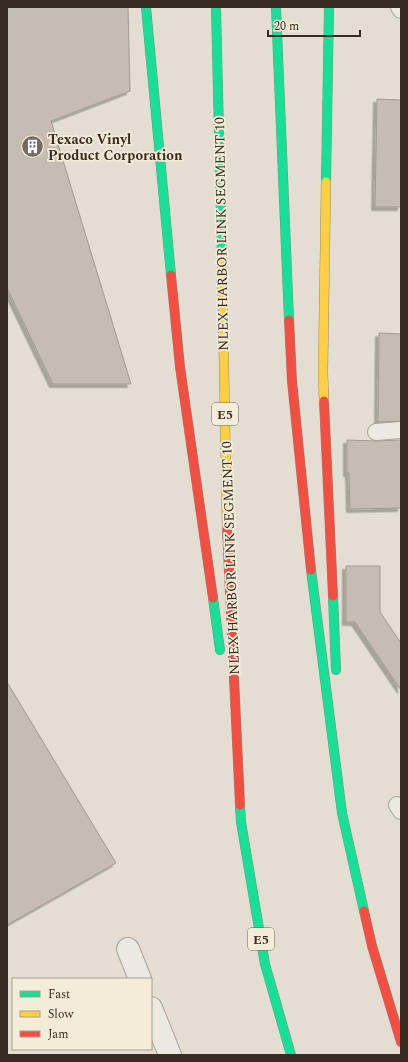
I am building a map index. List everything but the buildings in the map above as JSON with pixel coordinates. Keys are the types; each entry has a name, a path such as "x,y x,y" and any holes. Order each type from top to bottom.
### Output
{"highway":[{"path":"146,7 180,367 208,556 220,658"},
{"name":"NLEX HARBOR LINK SEGMENT 10","path":"216,7 228,554 241,822 265,964 291,1055"},
{"path":"276,7 292,381 309,557 342,813 372,946 401,1042"},
{"path":"329,7 323,372 337,678"},
{"path":"226,697 241,822"},
{"path":"338,710 342,813"}],"street":[{"path":"128,949 140,978"},
{"path":"152,1010 170,1055"}],"lane":[{"path":"376,432 401,430"}],"traffic: fast":[{"path":"146,7 171,275"},
{"path":"216,7 222,258"},
{"path":"276,7 289,320"},
{"path":"326,182 329,7"},
{"path":"311,570 342,813 364,911"},
{"path":"333,596 336,670"},
{"path":"213,598 220,650"},
{"path":"240,805 241,822 265,964 291,1055"}],"traffic: slow":[{"path":"324,401 323,372 326,182"},
{"path":"222,258 227,529"}],"traffic: jam":[{"path":"171,275 180,367 213,598"},
{"path":"289,320 292,381 311,570"},
{"path":"324,401 333,596"},
{"path":"227,529 240,805"},
{"path":"364,911 372,946 401,1042"}],"place":[{"name":"Texaco Vinyl Product Corporation","path":"33,147"}]}
